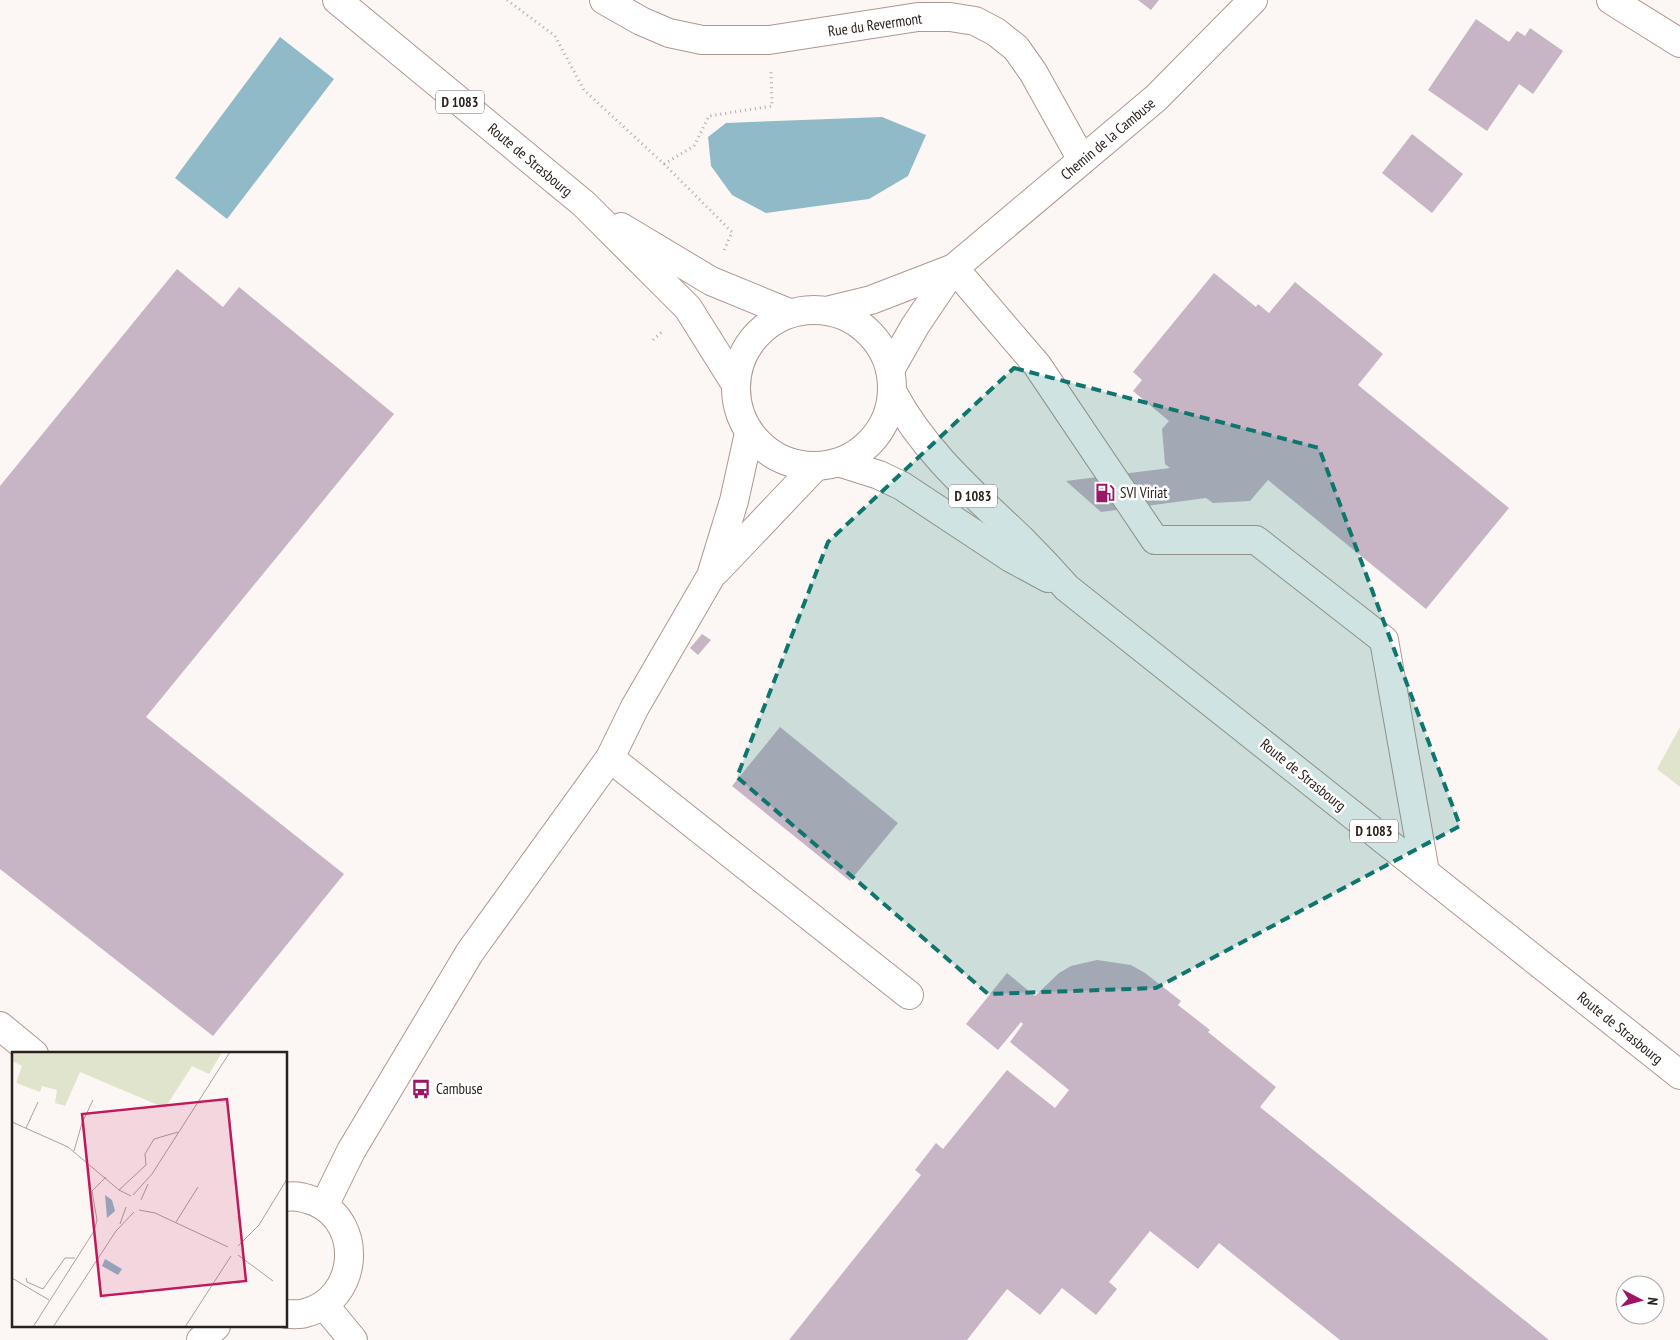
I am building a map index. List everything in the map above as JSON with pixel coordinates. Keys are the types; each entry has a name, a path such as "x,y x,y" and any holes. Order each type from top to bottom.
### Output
{"street":[{"name":"Route de Strasbourg","path":"337,0 584,204 688,308 735,383"},
{"name":"Rue du Revermont","path":"604,0 641,21 669,33 702,40 769,40 918,17 950,17 974,21 996,32 1016,48 1033,72 1082,160"},
{"name":"Chemin de la Cambuse","path":"892,381 915,326 954,268 1156,98 1253,0"},
{"path":"1611,0 1680,43"},
{"name":"Route de Strasbourg","path":"584,204 711,281 788,313"},
{"name":"Chemin de la Cambuse","path":"830,310 871,300 954,268"},
{"path":"954,268 1037,365 1155,540 1256,540 1384,640 1424,872"},
{"path":"711,576 828,465 860,452 877,436 888,415 892,381 882,348 868,330 850,318 830,310 809,309 788,313 768,323 751,340 740,360 735,383 738,409 749,433 768,452 790,464 828,465"},
{"name":"Route de Strasbourg","path":"892,381 912,427 945,466 977,500 1024,542 1068,588 1680,1075"},
{"path":"324,1206 351,1151 470,952 610,758 635,706 711,576 734,501 749,433"},
{"name":"Route de Strasbourg","path":"828,465 879,475 902,486 1011,558 1068,588"},
{"path":"610,758 909,995"},
{"path":"0,1026 32,1052"},
{"path":"288,1196 305,1198 324,1206 339,1220 348,1239 350,1260 345,1279 334,1296 324,1304 306,1313 288,1314"},
{"path":"324,1304 353,1340"},
{"path":"201,1340 214,1328"}],"path":[{"path":"507,0 555,36 584,90 664,164 732,232 711,281"},
{"path":"664,164 694,146 709,116 772,106 769,40"},
{"path":"654,340 688,308"}],"highlighted area":[{"path":"1014,368 1319,448 1460,826 1156,988 988,994 737,777 828,542"}],"green space":[{"path":"1680,727 1680,787 1657,769"}],"water":[{"path":"280,37 334,79 227,219 175,178"},
{"path":"882,117 926,135 908,176 869,199 766,213 732,195 711,166 708,137 726,123"}],"building":[{"path":"1138,0 1159,0 1151,10"},
{"path":"1476,19 1509,42 1517,31 1525,36 1530,28 1563,51 1533,94 1519,84 1487,131 1428,90"},
{"path":"1412,134 1463,174 1432,213 1382,173"},
{"path":"177,269 223,307 239,287 394,414 146,717 344,874 213,1036 0,869 0,486"},
{"path":"1214,273 1256,307 1258,304 1269,313 1295,282 1383,354 1358,385 1509,508 1426,609 1268,480 1250,501 1213,503 1206,498 1101,512 1066,481 1170,468 1165,464 1162,429 1169,421 1133,391 1142,380 1133,372"},
{"path":"702,634 711,640 698,655 690,648"},
{"path":"780,727 898,823 850,881 732,786"},
{"path":"1097,960 1131,965 1145,973 1181,1001 1178,1005 1276,1087 1260,1107 1549,1340 1340,1340 1219,1243 1198,1269 1150,1231 1109,1282 1117,1289 1096,1315 1062,1288 1040,1315 1007,1289 967,1340 789,1340 921,1175 915,1170 936,1143 943,1149 1007,1070 1055,1108 1069,1090 1010,1042 1023,1024 1021,1022 998,1050 966,1024 1007,973 1035,996 1059,973 1071,966"}],"place":[{"name":"SVI Viriat","path":"1105,493"},
{"name":"Cambuse","path":"421,1089"}]}
